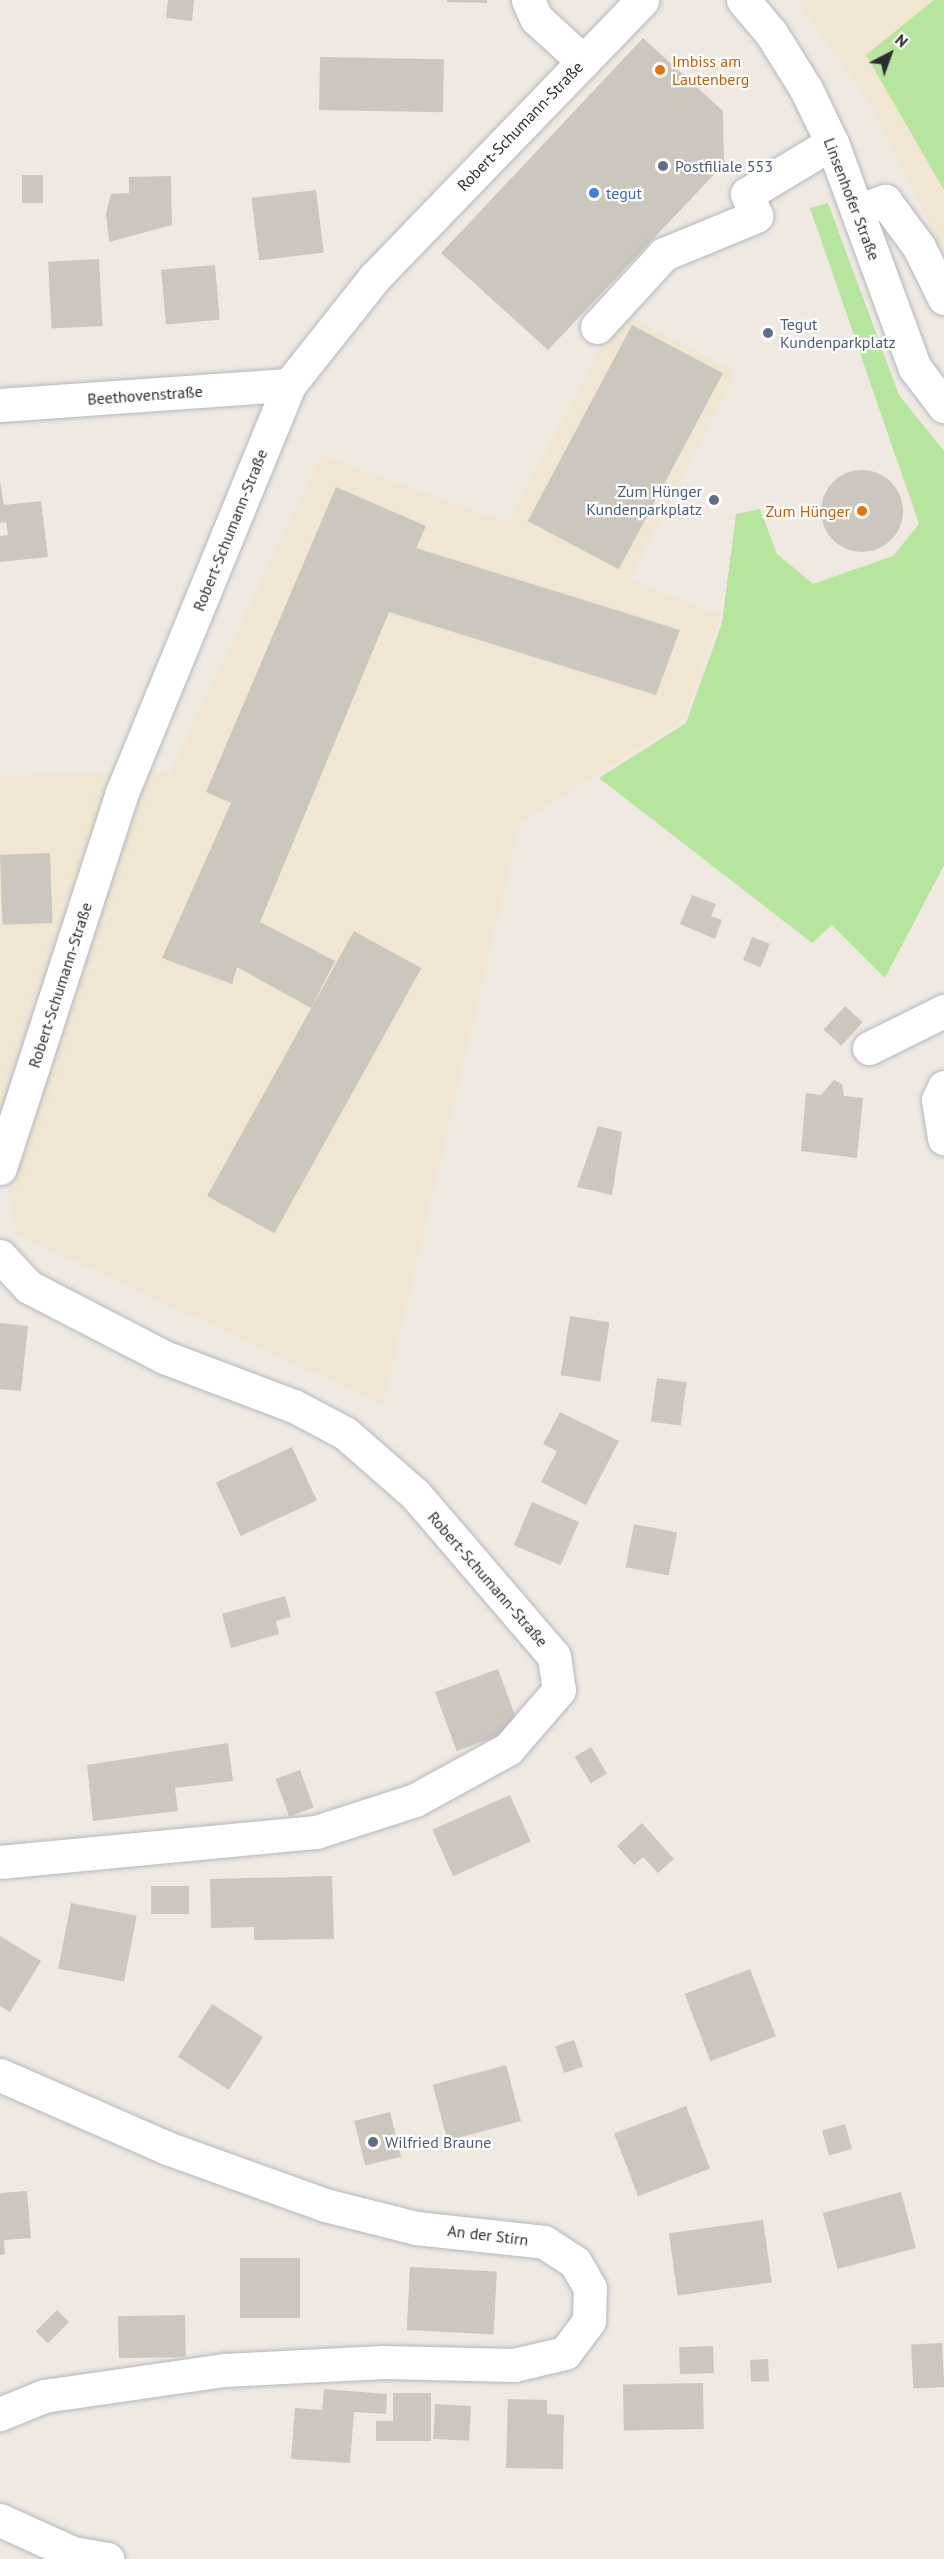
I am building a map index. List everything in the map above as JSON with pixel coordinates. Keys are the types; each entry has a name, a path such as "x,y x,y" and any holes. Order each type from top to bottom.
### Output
{"street":[{"path":"528,0 536,18 583,61"},
{"name":"Robert-Schumann-Straße","path":"0,1167 122,795 289,385 374,278 642,0"},
{"name":"Linsenhofer Straße","path":"743,0 777,42 832,143 915,368 944,406"},
{"path":"597,327 664,254 756,216 747,194 832,143"},
{"path":"857,211 885,201 919,248 944,298"},
{"name":"Beethovenstraße","path":"0,405 289,385"},
{"path":"869,1048 944,1011"},
{"path":"944,1087 938,1100 944,1139"},
{"name":"Robert-Schumann-Straße","path":"0,1256 29,1287 164,1357 294,1406 345,1432 415,1494 554,1656 559,1690 508,1749 415,1800 316,1832 0,1862"},
{"name":"An der Stirn","path":"0,2075 167,2148 325,2205 416,2228 544,2242 575,2262 590,2288 589,2322 565,2353 514,2365 383,2362 224,2370 44,2396 0,2414"},
{"path":"0,2520 74,2553 107,2559"}],"shaded area":[{"path":"796,0 944,0 944,253 872,105"},
{"path":"620,312 735,372 630,580 721,615 684,720 520,823 383,1405 16,1234 8,1191 13,1159 0,1158 0,775 170,773 321,455 508,523"}],"green space":[{"path":"934,0 944,0 944,190 866,55"},
{"path":"828,203 899,395 944,451 944,865 885,978 832,925 812,943 599,778 686,723 722,623 736,514 760,509 777,554 813,584 893,556 919,524 810,208"}],"building":[{"path":"168,0 194,0 192,21 166,18"},
{"path":"447,0 487,0 487,3 447,2"},
{"path":"643,38 723,111 724,164 548,350 441,253"},
{"path":"320,57 444,59 443,112 319,110"},
{"path":"22,175 43,175 43,203 22,203"},
{"path":"171,176 172,225 109,242 106,213 111,194 129,193 129,177"},
{"path":"316,190 324,253 259,260 251,198"},
{"path":"99,259 103,326 52,329 48,262"},
{"path":"215,265 220,320 166,324 161,270"},
{"path":"632,325 723,373 619,569 528,521"},
{"name":"Zum Hünger","path":"862,470 878,474 891,482 899,495 903,511 899,527 891,540 878,548 862,552 846,548 833,540 825,527 821,511 825,495 833,482 846,474"},
{"path":"0,481 4,505 41,501 48,557 0,562 0,536 8,535 6,522 0,523"},
{"path":"336,487 426,526 416,548 680,630 656,695 389,612 260,922 335,961 311,1008 237,967 232,984 162,958 231,803 206,792"},
{"path":"50,853 52,923 2,925 0,855"},
{"path":"692,895 716,904 711,916 722,920 715,939 680,924"},
{"path":"354,931 421,968 274,1233 207,1196"},
{"path":"752,937 770,944 761,967 743,960"},
{"path":"845,1006 863,1022 841,1046 824,1030"},
{"path":"834,1080 842,1084 844,1096 863,1098 857,1158 801,1151 806,1093 821,1095"},
{"path":"598,1126 622,1132 612,1195 577,1187"},
{"path":"570,1316 610,1322 600,1382 561,1375"},
{"path":"0,1323 28,1326 21,1391 0,1389"},
{"path":"657,1378 687,1382 681,1426 651,1422"},
{"path":"560,1412 619,1441 586,1505 541,1482 557,1451 543,1444"},
{"path":"292,1447 317,1500 241,1536 216,1482"},
{"path":"532,1502 579,1522 561,1565 514,1545"},
{"path":"634,1524 677,1532 669,1576 626,1567"},
{"path":"285,1596 291,1617 276,1621 279,1634 231,1648 222,1614"},
{"path":"498,1669 520,1728 457,1751 435,1692"},
{"path":"228,1743 233,1781 175,1788 178,1811 93,1821 87,1765"},
{"path":"591,1747 607,1774 591,1783 575,1757"},
{"path":"300,1770 314,1808 289,1816 276,1779"},
{"path":"510,1795 531,1842 453,1876 432,1830"},
{"path":"642,1823 674,1859 658,1873 643,1857 634,1865 617,1846"},
{"path":"332,1876 334,1939 254,1940 254,1927 211,1928 210,1879"},
{"path":"151,1886 189,1886 189,1914 151,1914"},
{"path":"71,1903 137,1916 124,1982 58,1969"},
{"path":"0,1936 41,1961 10,2012 0,2006"},
{"path":"750,1969 776,2036 710,2061 685,1994"},
{"path":"212,2004 263,2037 229,2090 178,2057"},
{"path":"574,2040 583,2066 564,2073 555,2047"},
{"path":"506,2065 521,2121 448,2141 433,2085"},
{"path":"686,2106 710,2169 638,2196 614,2134"},
{"path":"390,2112 401,2157 365,2166 354,2121"},
{"path":"845,2124 852,2149 829,2156 822,2131"},
{"path":"27,2191 31,2238 4,2240 5,2254 0,2255 0,2193"},
{"path":"901,2192 916,2248 838,2269 823,2213"},
{"path":"763,2220 772,2282 678,2296 669,2233"},
{"path":"240,2258 300,2258 300,2318 240,2318"},
{"path":"410,2267 497,2272 494,2334 407,2330"},
{"path":"57,2310 69,2322 48,2343 36,2331"},
{"path":"185,2315 186,2357 119,2358 118,2316"},
{"path":"942,2343 944,2387 913,2389 911,2345"},
{"path":"713,2346 714,2373 680,2374 679,2347"},
{"path":"768,2359 769,2381 751,2382 750,2360"},
{"path":"703,2383 704,2429 624,2430 623,2384"},
{"path":"324,2389 387,2394 386,2414 354,2412 350,2463 291,2459 295,2408 322,2410"},
{"path":"393,2393 431,2393 431,2441 376,2441 376,2421 393,2421"},
{"path":"508,2399 547,2400 547,2414 564,2415 563,2469 506,2468"},
{"path":"435,2404 471,2406 469,2441 433,2439"}],"place":[{"name":"Imbiss am Lautenberg","path":"660,70"},
{"name":"Postfiliale 553","path":"663,166"},
{"name":"tegut","path":"594,193"},
{"name":"Tegut Kundenparkplatz","path":"768,333"},
{"name":"Zum Hünger Kundenparkplatz","path":"714,500"},
{"name":"Zum Hünger","path":"862,511"},
{"name":"Wilfried Braune","path":"373,2142"}]}
